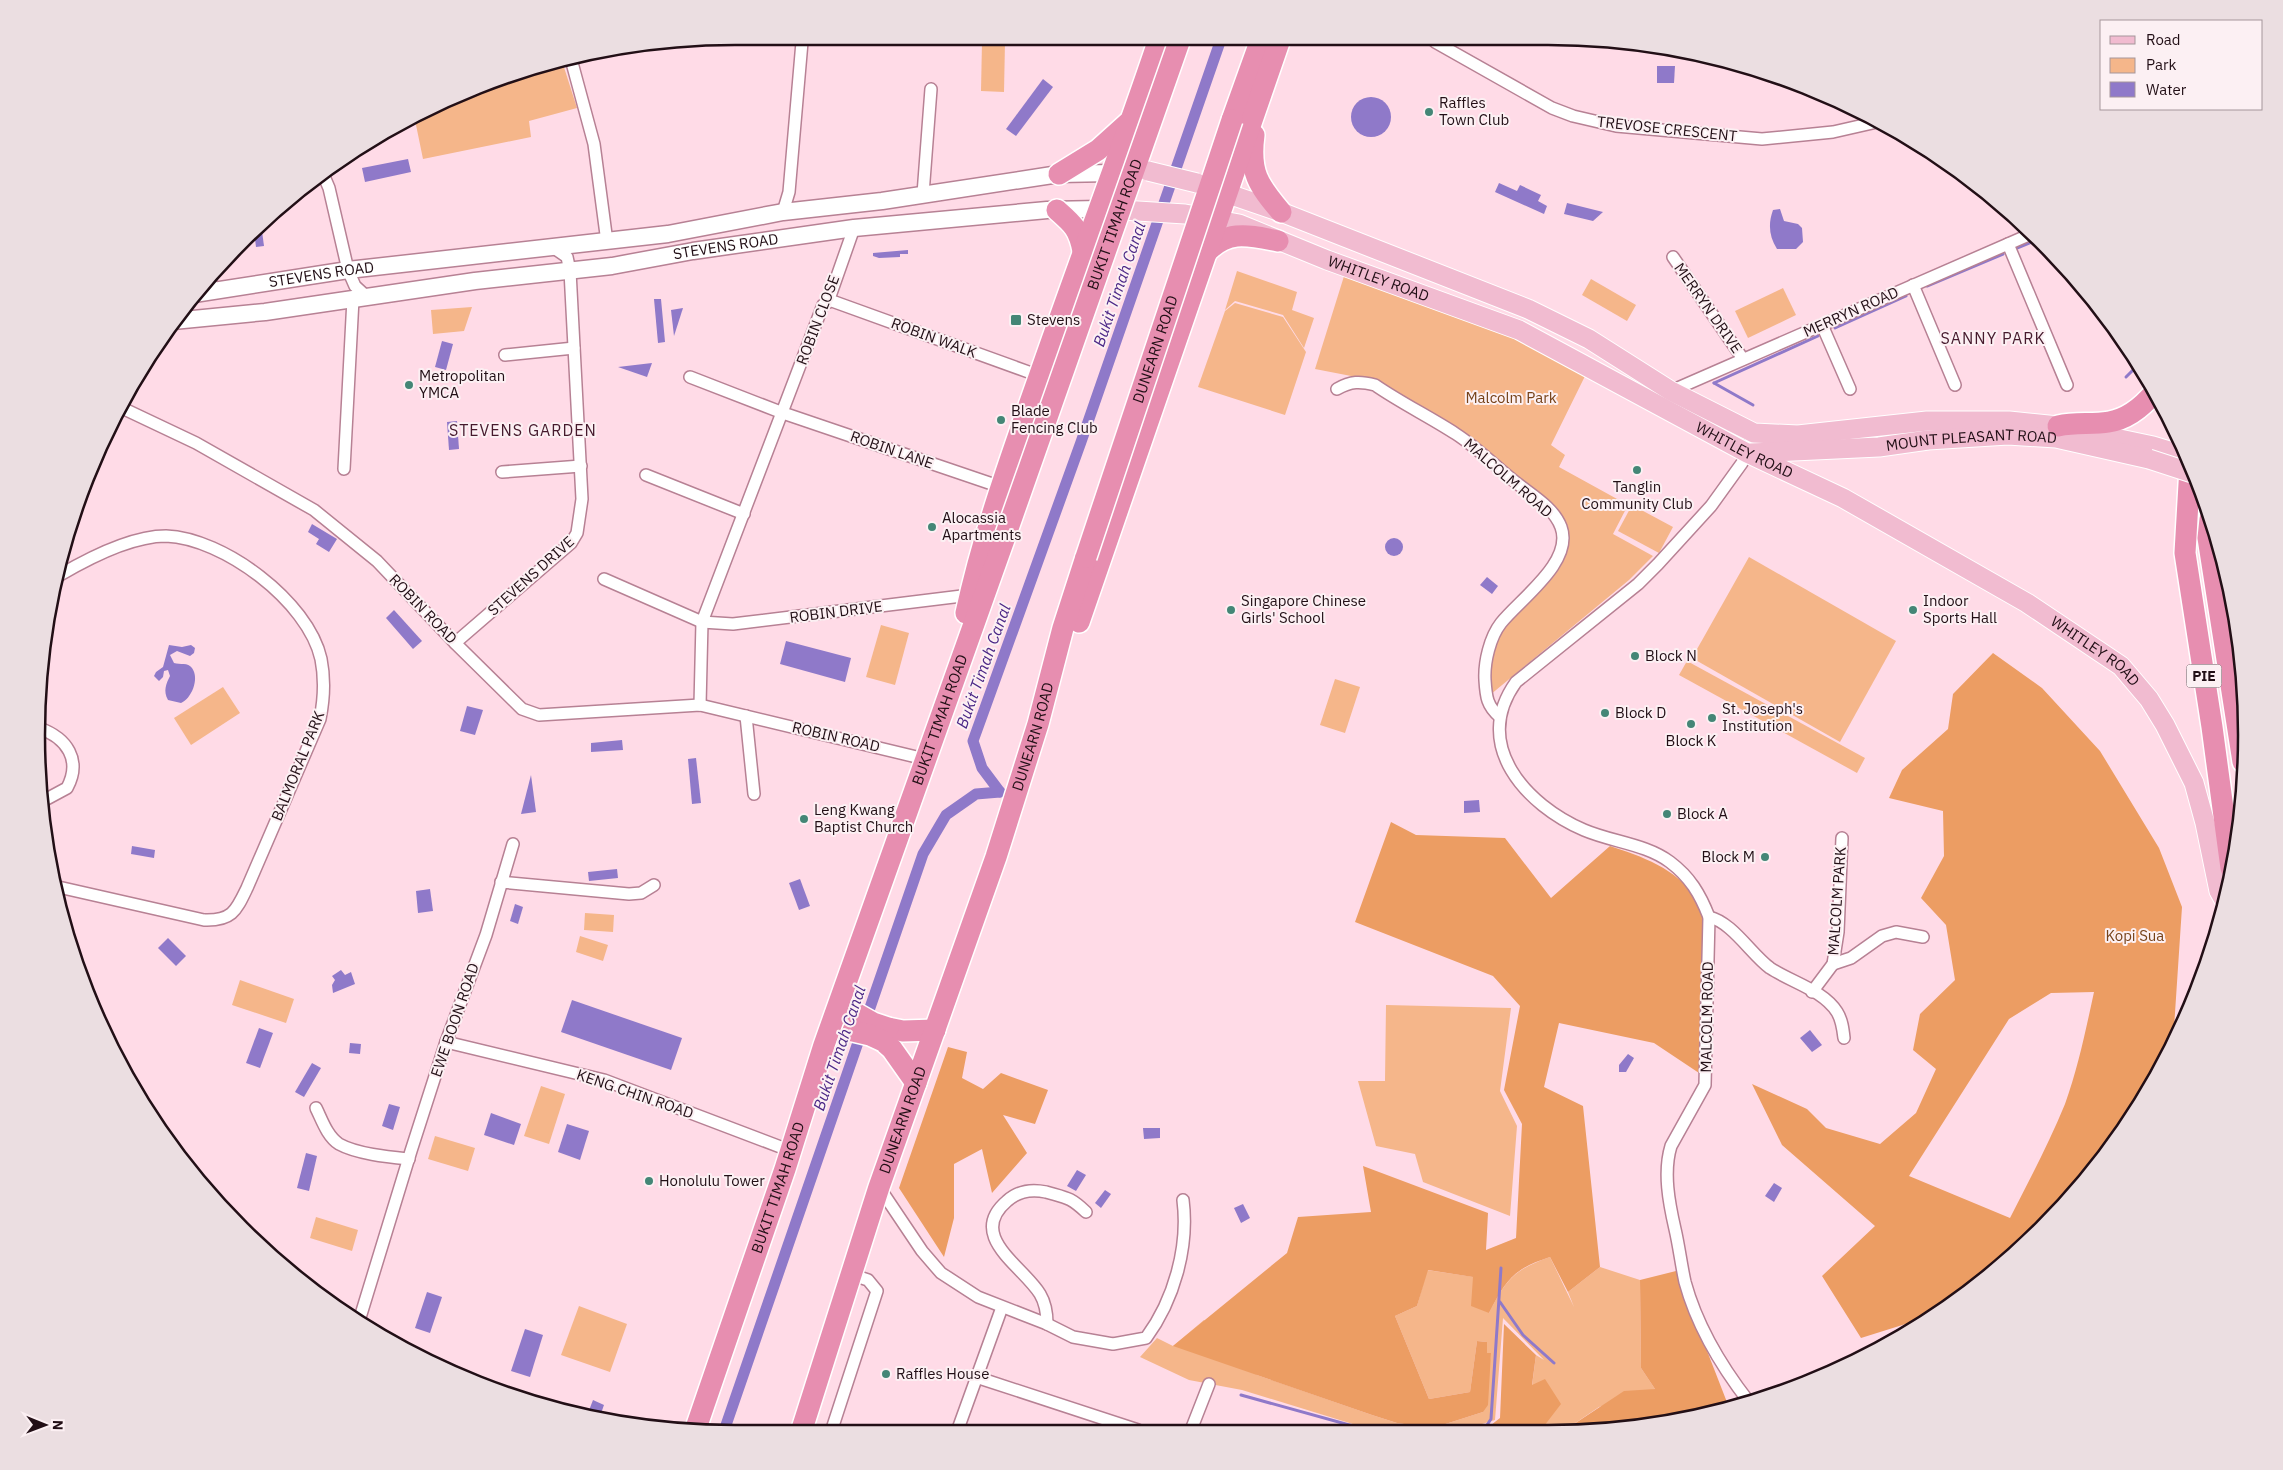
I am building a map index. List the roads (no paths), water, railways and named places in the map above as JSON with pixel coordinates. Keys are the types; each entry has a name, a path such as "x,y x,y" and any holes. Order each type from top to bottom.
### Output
{"highway":[{"path":"960,664 959,644 970,595 1001,487 1157,45"},
{"name":"BUKIT TIMAH ROAD","path":"697,1424 791,1151 824,1044 1178,45"},
{"name":"DUNEARN ROAD","path":"803,1425 850,1274 996,857 1038,724 1063,628 1190,243 1259,45"},
{"path":"1038,724 1088,598 1278,45"},
{"path":"1260,95 1254,139 1254,174 1262,190 1280,212"},
{"path":"1059,174 1098,150 1132,120"},
{"path":"1057,210 1074,225 1080,234 1083,251"},
{"path":"1205,254 1213,245 1224,238 1238,235 1278,241"},
{"path":"2058,426 2076,422 2110,422 2144,406 2150,398"},
{"name":"PIE","path":"2189,482 2185,553 2228,848"},
{"name":"PIE","path":"2208,537 2238,729"},
{"path":"848,978 849,996 855,1022"},
{"path":"824,1044 855,1022 872,1024 885,1035 892,1049 916,1083"},
{"path":"885,1035 902,1031 935,1030"}],"main road":[{"name":"WHITLEY ROAD","path":"1112,173 1148,171 1197,183 1280,212 1528,309 1589,339 1671,391 1754,433"},
{"name":"STEVENS ROAD","path":"213,284 607,242 668,234 783,212 1059,174 1112,173"},
{"name":"STEVENS ROAD","path":"184,320 264,312 475,281 612,266 693,251 854,228 1057,210 1099,209"},
{"name":"WHITLEY ROAD","path":"1099,209 1185,214 1239,224 1278,241 1520,330 1747,453 1842,498 1995,584 2053,619 2121,666 2153,705 2166,726 2194,783 2205,823 2220,892"},
{"path":"586,244 588,255 593,262 612,266"},
{"name":"MOUNT PLEASANT ROAD","path":"1754,433 1798,435 1927,421 2009,421 2058,426 2151,453 2184,469"},
{"name":"MOUNT PLEASANT ROAD","path":"1747,453 1879,448 1928,440 2008,435 2056,438 2151,453 2178,455"}],"street":[{"path":"783,212 789,192 802,45"},
{"name":"TREVOSE CRESCENT","path":"1451,47 1552,108 1573,116 1616,126 1762,139 1832,132 1868,124"},
{"path":"573,65 594,144 607,242"},
{"path":"923,194 931,89"},
{"path":"326,180 348,270 360,298"},
{"name":"ROBIN CLOSE","path":"700,705 702,622 823,306 828,302 854,228"},
{"name":"MERRYN ROAD","path":"1671,391 2025,237"},
{"path":"2008,244 2067,385"},
{"name":"STEVENS DRIVE","path":"455,643 575,537 581,518 581,466 570,271 566,257 554,248"},
{"name":"MERRYN DRIVE","path":"1673,257 1743,358"},
{"path":"1912,285 1955,384"},
{"name":"STEVENS ROAD","path":"344,469 360,298"},
{"name":"ROBIN WALK","path":"828,302 832,301 1034,374 1039,378"},
{"path":"1822,325 1850,390"},
{"path":"505,354 574,348"},
{"path":"690,377 783,412"},
{"name":"MALCOLM ROAD","path":"1337,389 1346,384 1360,381 1375,385 1457,434 1489,457 1512,480 1550,510 1560,527 1561,546 1551,570 1500,624 1490,646 1485,673 1486,697 1490,708 1500,717"},
{"name":"ROBIN ROAD","path":"126,410 196,443 314,510 377,561 455,643 522,709 531,713 538,715 700,705 925,759"},
{"name":"ROBIN LANE","path":"783,412 1001,487"},
{"name":"MALCOLM ROAD","path":"1744,1396 1726,1372 1698,1319 1685,1282 1669,1204 1668,1155 1671,1146 1705,1085 1709,917 1701,895 1687,876 1669,861 1652,852 1609,839 1556,816 1522,787 1500,746 1498,728 1506,696 1516,682 1638,584 1711,506 1742,463 1754,433"},
{"path":"502,472 581,466"},
{"path":"646,475 744,514"},
{"name":"BALMORAL PARK","path":"62,888 204,920 228,918 237,908 247,888 320,719 324,699 321,657 314,641 295,610 265,579 227,555 188,538 164,536 141,538 79,564 65,572"},
{"path":"604,579 702,622"},
{"name":"ROBIN DRIVE","path":"702,622 745,624 970,595"},
{"path":"746,716 754,794"},
{"path":"45,731 58,738 66,746 74,768 67,788 48,798"},
{"name":"MALCOLM PARK","path":"1812,992 1833,964 1838,932 1842,838"},
{"name":"EWE BOON ROAD","path":"361,1315 446,1042 486,935 513,844"},
{"path":"501,882 629,894 642,893 654,885"},
{"path":"1709,917 1715,918 1729,928 1769,968 1812,992 1837,1012 1842,1023 1844,1038"},
{"name":"MALCOLM PARK","path":"1833,964 1852,958 1882,936 1896,932 1923,937"},
{"name":"KENG CHIN ROAD","path":"446,1042 604,1080 791,1151"},
{"path":"316,1108 326,1130 339,1144 379,1155 409,1158"},
{"path":"880,1187 922,1250 941,1273 978,1297 1047,1324 1073,1337 1113,1344 1146,1338 1160,1318 1178,1264 1185,1234 1183,1200"},
{"path":"1047,1324 1048,1312 1040,1294 1006,1257 996,1243 992,1229 998,1209 1021,1192 1035,1189 1071,1198 1086,1212"},
{"path":"833,1425 877,1291 868,1280 850,1274"},
{"path":"959,1425 1001,1310"},
{"path":"976,1377 1123,1425"},
{"path":"1194,1425 1209,1384"}],"water":[{"path":"1657,66 1675,66 1674,83 1657,83"},
{"path":"1043,79 1053,87 1016,136 1006,129"},
{"path":"1375,97 1382,100 1388,106 1391,117 1390,125 1382,134 1375,137 1367,137 1360,134 1352,125 1351,113 1354,106 1363,98"},
{"path":"408,159 411,172 365,182 362,168"},
{"path":"1499,183 1517,191 1520,185 1541,195 1538,201 1547,206 1544,214 1495,192"},
{"path":"1567,203 1603,212 1593,221 1564,214"},
{"path":"1780,209 1784,221 1798,224 1802,228 1803,242 1796,249 1777,249 1772,239 1770,230 1771,215 1773,210"},
{"path":"262,233 264,246 256,247 255,239"},
{"path":"908,250 908,254 900,254 900,257 879,258 873,256 873,253"},
{"path":"654,299 661,299 665,342 658,343"},
{"path":"683,308 674,336 671,310"},
{"path":"442,341 453,344 446,370 435,367"},
{"path":"652,363 647,377 618,367"},
{"path":"457,421 459,449 449,450 447,422"},
{"path":"312,524 337,539 329,552 316,544 319,539 308,532"},
{"path":"1394,538 1400,541 1403,547 1400,553 1394,556 1388,553 1385,547 1388,541"},
{"path":"1487,577 1498,586 1492,594 1480,585"},
{"path":"394,610 422,641 413,649 386,618"},
{"path":"786,641 851,658 845,682 780,664"},
{"path":"169,645 182,647 191,645 195,648 194,653 190,656 177,651 170,655 174,663 188,665 194,672 195,683 191,693 181,703 168,700 166,697 167,682 170,676 168,670 164,671 163,677 159,681 154,676 163,667"},
{"path":"467,706 483,710 475,735 460,731"},
{"path":"622,740 623,750 591,752 591,743"},
{"path":"696,758 701,803 692,804 688,759"},
{"path":"531,775 536,812 521,814"},
{"path":"1479,800 1480,812 1464,813 1464,801"},
{"path":"132,846 155,850 154,858 131,854"},
{"path":"617,869 618,878 589,881 588,872"},
{"path":"800,879 810,906 799,910 789,883"},
{"path":"430,889 433,911 418,913 416,891"},
{"path":"515,904 523,907 518,924 510,921"},
{"path":"168,938 186,956 176,966 158,948"},
{"path":"341,970 345,975 351,972 355,984 333,993 332,985 335,980 332,976"},
{"path":"572,1000 682,1038 671,1070 561,1032"},
{"path":"259,1028 273,1033 260,1068 246,1063"},
{"path":"1810,1030 1822,1045 1812,1052 1800,1038"},
{"path":"350,1043 361,1044 360,1054 349,1053"},
{"path":"1628,1054 1634,1058 1626,1072 1619,1072 1619,1065"},
{"path":"312,1063 321,1068 304,1097 295,1092"},
{"path":"389,1104 400,1107 393,1130 382,1126"},
{"path":"491,1113 521,1124 514,1145 484,1135"},
{"path":"567,1124 589,1131 580,1160 558,1152"},
{"path":"1143,1128 1160,1128 1160,1138 1144,1139"},
{"path":"306,1153 317,1156 309,1191 297,1188"},
{"path":"1077,1170 1086,1175 1076,1191 1067,1186"},
{"path":"1774,1183 1782,1188 1774,1202 1765,1196"},
{"path":"1105,1190 1111,1194 1101,1208 1095,1203"},
{"path":"1243,1204 1250,1218 1241,1223 1234,1208"},
{"path":"427,1292 442,1297 430,1333 415,1328"},
{"path":"525,1329 543,1335 530,1377 511,1371"},
{"path":"593,1400 604,1405 601,1412 589,1409"}],"waterway":[{"name":"Bukit Timah Canal","path":"1000,792 982,768 973,741 1081,442 1219,45"},
{"path":"2017,248 2031,242"},
{"path":"1927,286 2003,254"},
{"path":"1835,328 1906,296"},
{"path":"1714,383 1818,336"},
{"path":"2126,377 2133,370"},
{"path":"1714,383 1753,405"},
{"name":"Bukit Timah Canal","path":"726,1425 923,854 946,815 976,794 1000,792"},
{"path":"1487,1425 1491,1419 1501,1268"},
{"path":"1500,1302 1523,1335 1554,1363"},
{"path":"1241,1395 1349,1425"}],"place":[{"name":"Raffles Town Club","path":"1429,112"},
{"name":"Stevens","path":"1016,320"},
{"name":"Metropolitan YMCA","path":"409,385"},
{"name":"Blade Fencing Club","path":"1001,420"},
{"name":"Tanglin Community Club","path":"1637,470"},
{"name":"Alocassia Apartments","path":"932,527"},
{"name":"Singapore Chinese Girls' School","path":"1231,610"},
{"name":"Indoor Sports Hall","path":"1913,610"},
{"name":"Block N","path":"1635,656"},
{"name":"Block D","path":"1605,713"},
{"name":"St. Joseph's Institution","path":"1712,718"},
{"name":"Block K","path":"1691,724"},
{"name":"Block A","path":"1667,814"},
{"name":"Leng Kwang Baptist Church","path":"804,819"},
{"name":"Block M","path":"1765,857"},
{"name":"Honolulu Tower","path":"649,1181"},
{"name":"Raffles House","path":"886,1374"}],"district":[{"name":"SANNY PARK","path":"1993,338"},
{"name":"STEVENS GARDEN","path":"523,430"}],"park label":[{"name":"Malcolm Park","path":"1511,398"},
{"name":"Kopi Sua","path":"2135,936"}]}
